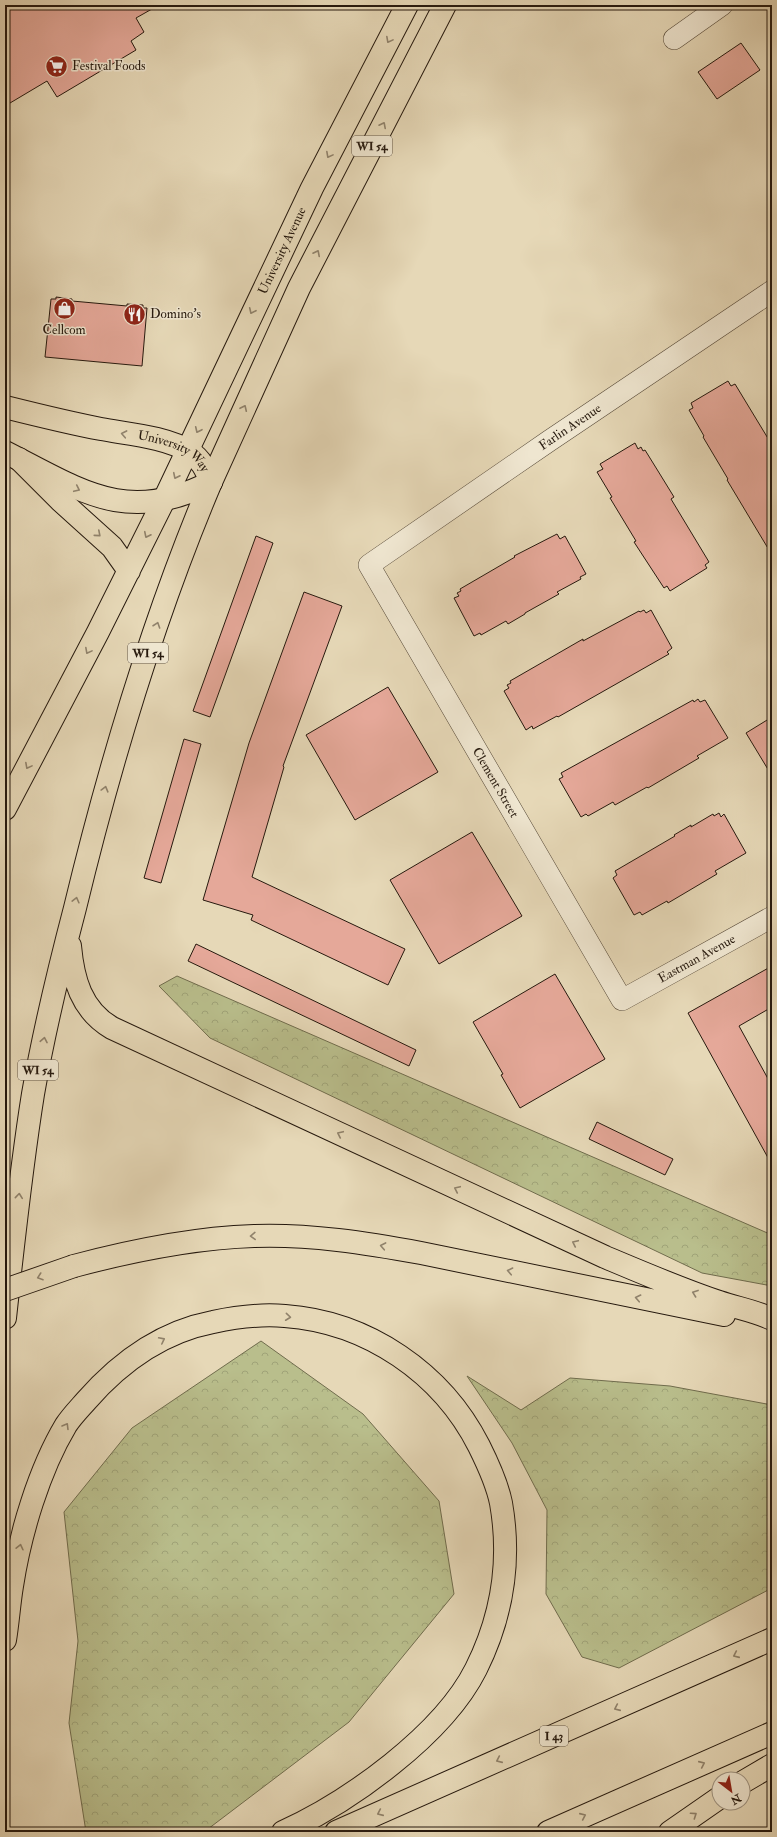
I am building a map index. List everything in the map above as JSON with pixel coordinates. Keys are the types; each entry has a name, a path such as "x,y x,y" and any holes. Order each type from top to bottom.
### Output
{"main road":[{"name":"University Avenue","path":"164,500 312,188 407,5"},
{"name":"WI 54","path":"5,1318 33,1093 50,1011 96,820 126,720 168,595 211,482 299,288 445,5"},
{"name":"University Way","path":"5,407 80,425 160,441 188,451 199,460 211,482 190,492 164,500 131,503 91,494 65,483 12,455"},
{"path":"12,455 112,547 122,559 129,571"},
{"name":"WI 54","path":"5,809 129,571 164,500"},
{"path":"69,931 73,970 81,996 96,1017 112,1028 605,1257 673,1285 721,1302 755,1311 772,1319"},
{"path":"5,1290 74,1266 119,1254 172,1243 255,1236 325,1239 393,1248 755,1322 772,1323"},
{"path":"5,1640 12,1585 26,1521 51,1454 68,1422 96,1389 126,1361 142,1350 180,1331 200,1324 240,1317 285,1316 326,1323 360,1334 393,1350 424,1374 441,1391 471,1431 489,1466 500,1500 505,1532 506,1564 503,1594 491,1632 476,1669 461,1694 443,1715 412,1747 371,1780 334,1804 283,1832"},
{"name":"I 43","path":"336,1832 772,1639"},
{"path":"548,1832 772,1733"},
{"path":"751,1777 772,1765"},
{"path":"670,1832 711,1804"}],"street":[{"path":"674,39 722,5"},
{"name":"Farlin Avenue","path":"369,565 549,441 772,291"},
{"name":"Clement Street","path":"369,565 622,1000"},
{"name":"Eastman Avenue","path":"622,1000 772,917"}],"green space":[{"path":"177,976 772,1235 772,1286 702,1273 210,1038 159,986"},
{"path":"261,1341 363,1414 439,1501 454,1594 349,1722 204,1832 86,1832 69,1723 78,1641 64,1512 132,1428"},
{"path":"467,1376 521,1410 570,1378 670,1386 772,1405 772,1588 619,1668 582,1657 546,1594 547,1510 512,1443"}],"building":[{"name":"Festival Foods","path":"5,5 159,5 136,18 144,32 131,41 136,50 57,97 47,81 5,106"},
{"path":"741,43 760,70 717,99 698,72"},
{"path":"56,297 72,299 72,301 127,306 127,304 143,305 143,308 147,308 142,366 45,357 51,299 56,299"},
{"path":"728,381 731,386 735,384 772,445 772,555 727,480 728,479 689,410 693,408 691,403"},
{"path":"635,443 638,449 641,447 643,451 645,450 674,497 671,499 709,562 705,565 707,568 670,591 667,586 664,588 634,542 636,541 610,498 612,497 597,472 603,469 600,464"},
{"path":"557,534 560,539 565,536 586,574 580,577 581,579 557,592 559,594 508,624 506,621 481,635 480,633 474,636 454,598 459,596 457,593 461,591 460,589 515,557 514,556"},
{"path":"256,536 273,543 210,717 193,711"},
{"path":"304,592 342,606 283,766 284,767 252,877 405,949 388,985 251,920 253,915 203,900 249,743"},
{"path":"644,610 646,613 651,610 672,648 667,652 669,654 558,717 557,716 533,729 532,726 526,730 504,691 509,688 507,685 511,683 510,681 583,639 583,641 639,611"},
{"path":"388,687 438,772 355,820 306,735"},
{"path":"698,699 700,702 705,700 728,738 697,756 699,758 648,788 647,787 615,805 613,802 588,816 586,814 581,817 559,779 563,777 561,773 693,700 694,702"},
{"path":"772,717 772,776 746,733"},
{"path":"184,739 201,744 161,883 144,878"},
{"path":"719,813 721,817 724,814 746,853 715,871 717,874 668,903 667,901 642,915 640,912 634,915 613,878 617,875 615,871 691,825 691,827 713,814 714,816"},
{"path":"472,832 522,916 439,964 390,880"},
{"path":"196,944 416,1050 409,1066 188,961"},
{"path":"772,966 772,1007 739,1026 772,1086 772,1165 688,1013"},
{"path":"555,974 605,1059 520,1108 501,1075 503,1074 473,1022"},
{"path":"597,1122 673,1159 665,1175 589,1139"}],"place":[{"name":"Festival Foods","path":"57,66"},
{"name":"Cellcom","path":"64,308"},
{"name":"Domino's","path":"135,314"}]}
